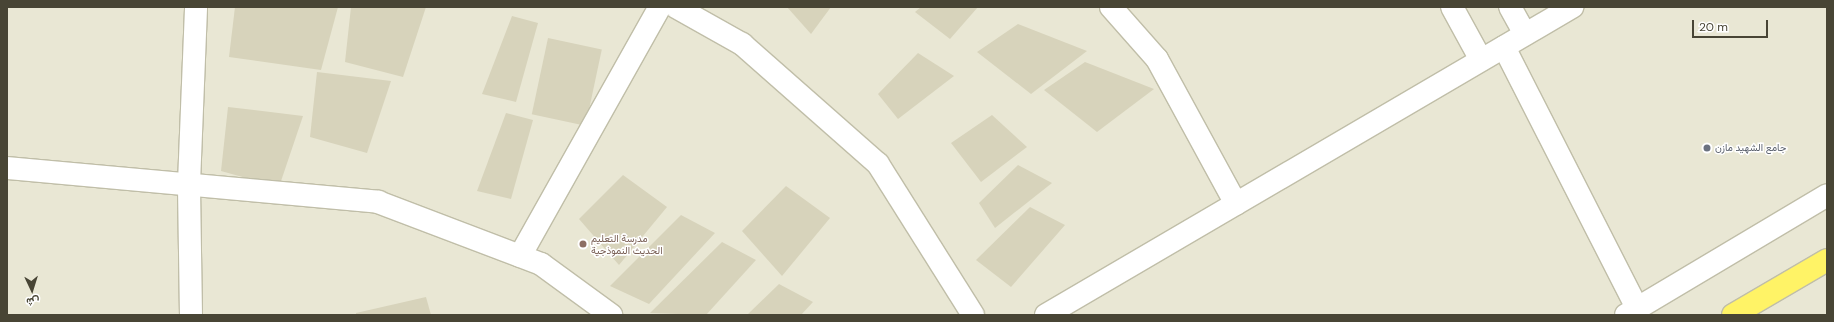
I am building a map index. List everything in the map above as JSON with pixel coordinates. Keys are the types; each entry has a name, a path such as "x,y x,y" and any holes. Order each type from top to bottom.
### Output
{"highway":[{"path":"1733,315 1827,260"}],"street":[{"path":"191,315 190,183 196,7"},
{"path":"520,256 660,7"},
{"path":"677,7 742,44 878,164 973,315"},
{"path":"1111,7 1157,59 1236,204"},
{"path":"1452,7 1481,60"},
{"path":"1510,7 1526,34"},
{"path":"1046,315 1572,7"},
{"path":"1504,47 1631,312 1827,195"},
{"path":"7,168 190,183 378,202 541,264 611,315"}],"shaded area":[{"path":"7,7 1827,7 1827,315 7,315"}],"building":[{"path":"235,7 338,7 321,70 229,57"},
{"path":"351,7 426,7 403,77 345,62"},
{"path":"787,7 831,7 811,34"},
{"path":"921,7 978,7 950,39 915,12"},
{"path":"512,16 538,23 516,102 482,94"},
{"path":"1018,24 1087,51 1031,94 977,52"},
{"path":"548,38 602,49 586,126 532,114"},
{"path":"918,53 954,76 898,119 878,94"},
{"path":"1085,62 1154,89 1097,132 1044,90"},
{"path":"317,72 391,81 367,153 310,137"},
{"path":"228,107 303,116 279,187 221,171"},
{"path":"506,113 533,120 511,199 477,191"},
{"path":"992,115 1027,147 981,182 951,143"},
{"path":"1018,165 1052,183 995,228 979,203"},
{"path":"623,175 667,207 619,265 579,219"},
{"path":"786,186 830,218 782,276 742,231"},
{"path":"1030,207 1065,225 1011,287 976,260"},
{"path":"681,215 715,233 649,304 610,286"},
{"path":"722,242 756,260 706,315 650,313"},
{"path":"779,284 813,302 801,315 747,315"},
{"path":"426,297 431,315 356,315 356,313"}],"place":[{"name":"جامع الشهيد مازن","path":"1707,148"},
{"name":"مدرسة التعليم الحديث النموذجية","path":"583,244"}]}
